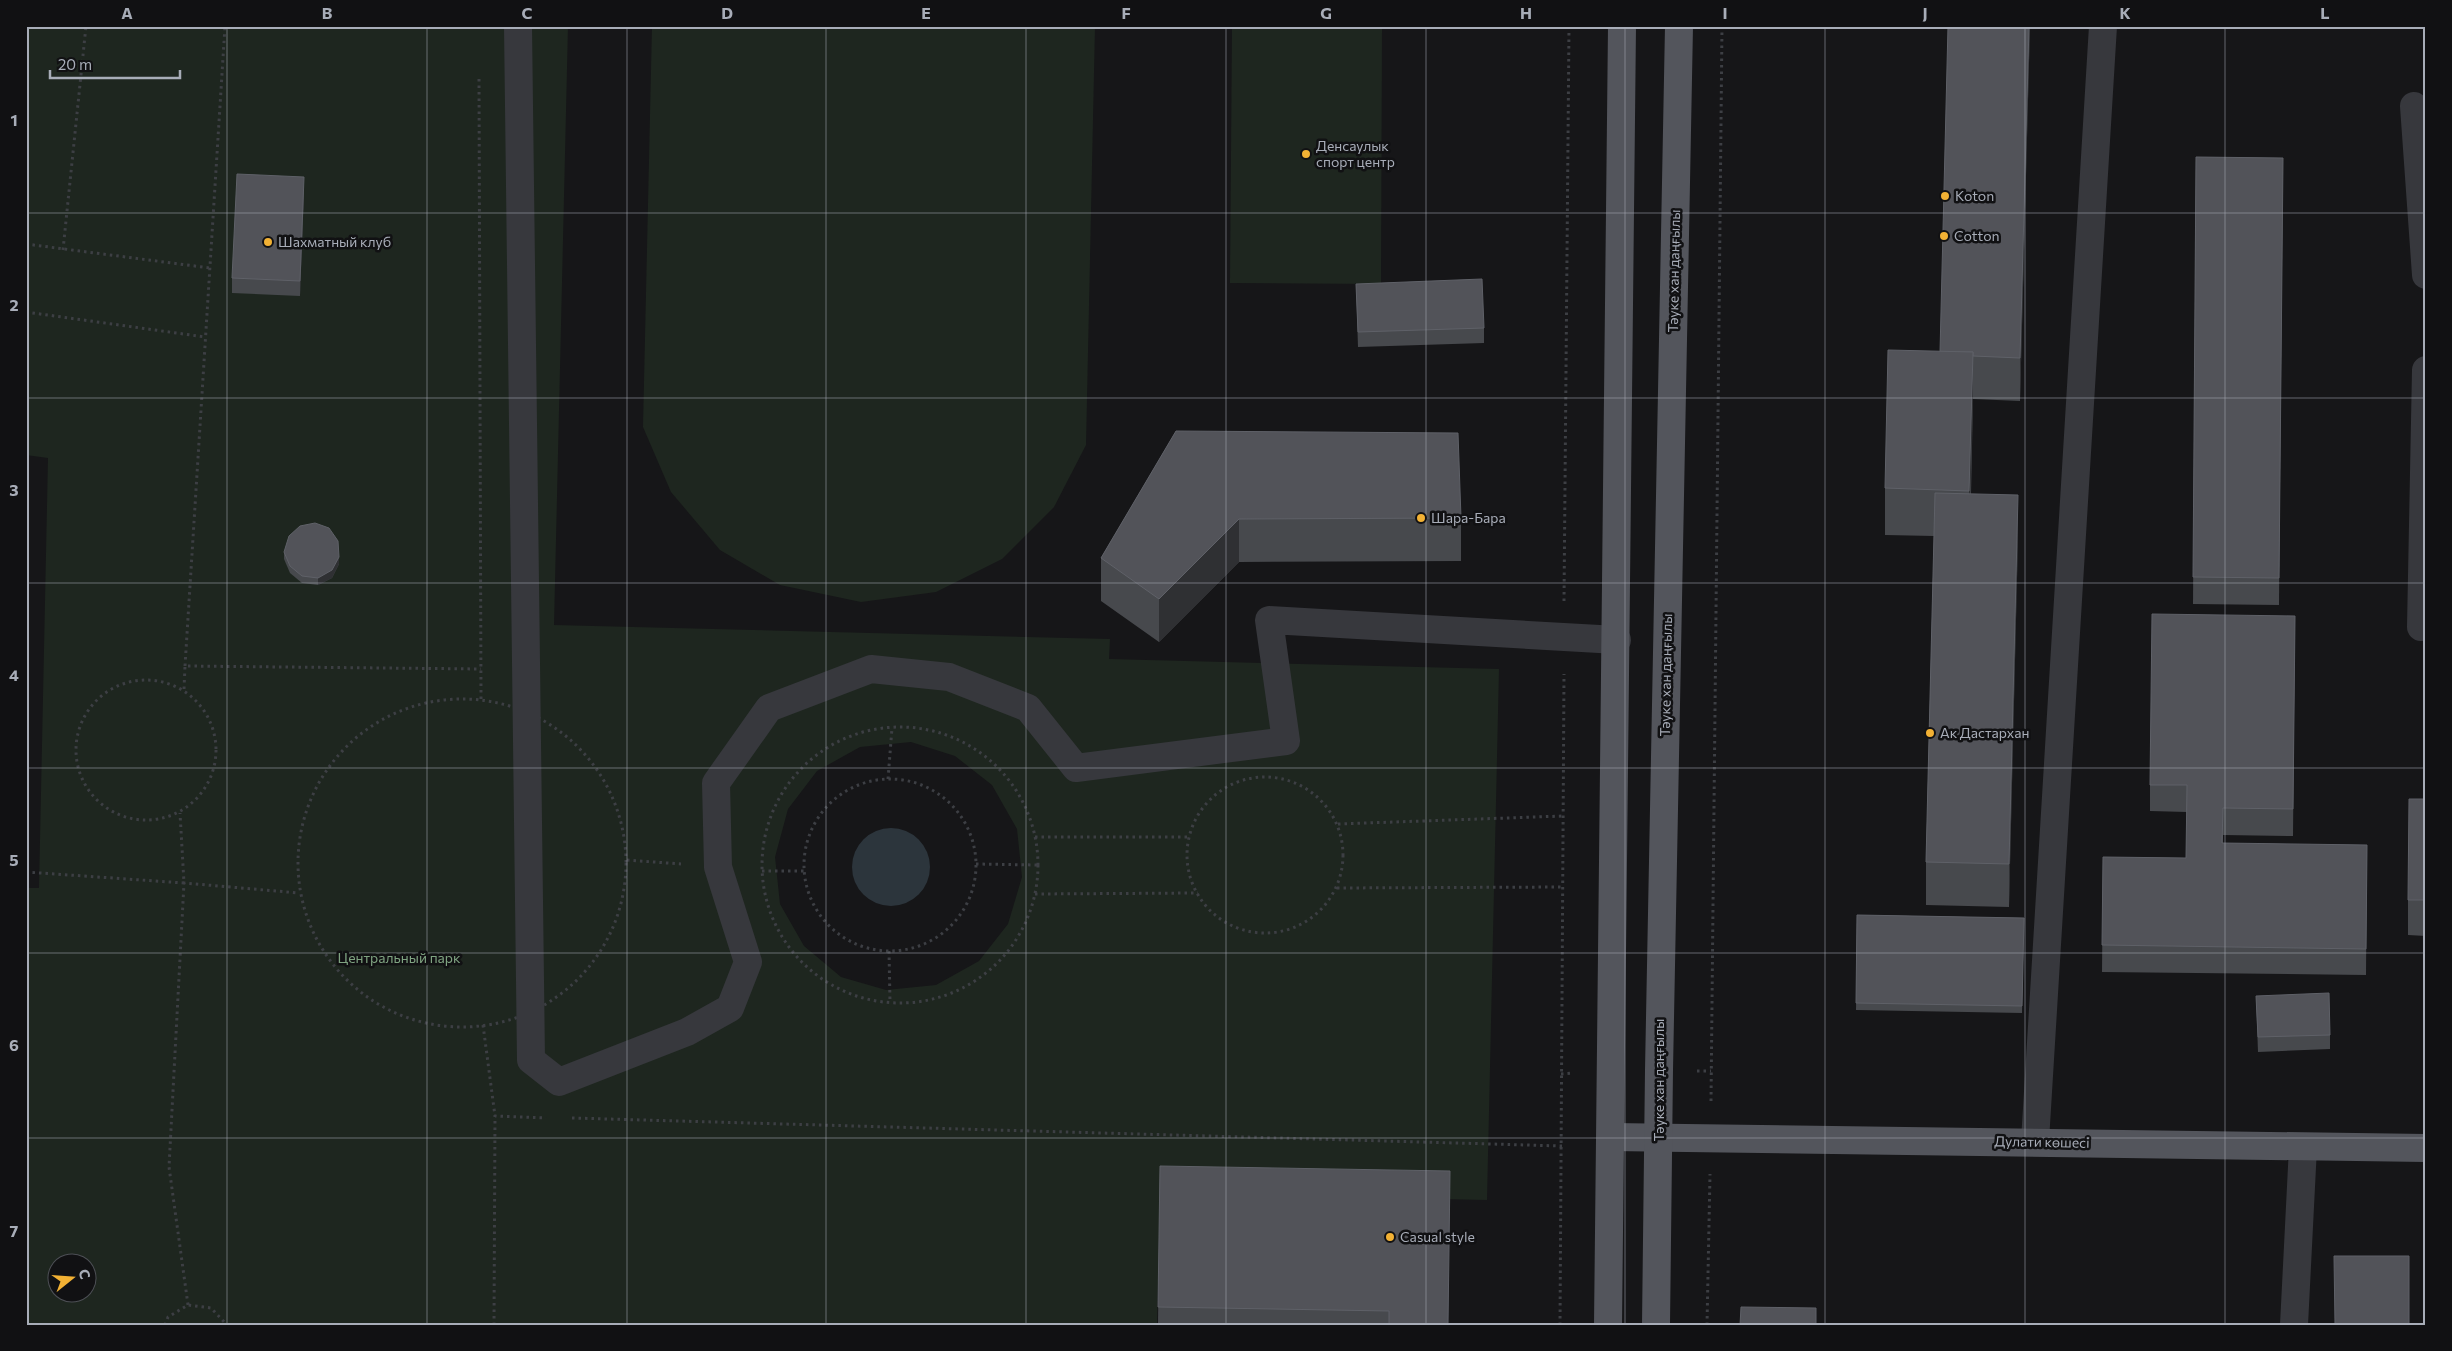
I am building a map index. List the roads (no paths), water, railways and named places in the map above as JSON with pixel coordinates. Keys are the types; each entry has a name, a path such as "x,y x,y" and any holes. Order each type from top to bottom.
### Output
{"main road":[{"path":"1608,1325 1617,640 1622,26"},
{"name":"Тәуке хан даңғылы","path":"1656,1325 1678,26"},
{"name":"Дулати көшесі","path":"1611,1137 2035,1141 2426,1148"}],"street":[{"path":"518,26 531,1060 559,1082 687,1032 730,1008 748,962 718,867 716,783 769,708 872,668 949,677 1028,708 1076,768 1286,741 1269,620 1617,640"},
{"path":"2035,1141 2103,26"},
{"path":"2414,106 2426,275"},
{"path":"2421,627 2426,370"},
{"path":"2294,1325 2304,1147"}],"place":[{"name":"Денсаулык спорт центр","path":"1306,154"},
{"name":"Koton","path":"1945,196"},
{"name":"Cotton","path":"1944,236"},
{"name":"Шахматный клуб","path":"268,242"},
{"name":"Шара-Бара","path":"1421,518"},
{"name":"Ак Дастархан","path":"1930,733"},
{"name":"Casual style","path":"1390,1237"}],"park label":[{"name":"Центральный парк","path":"399,958"}]}
